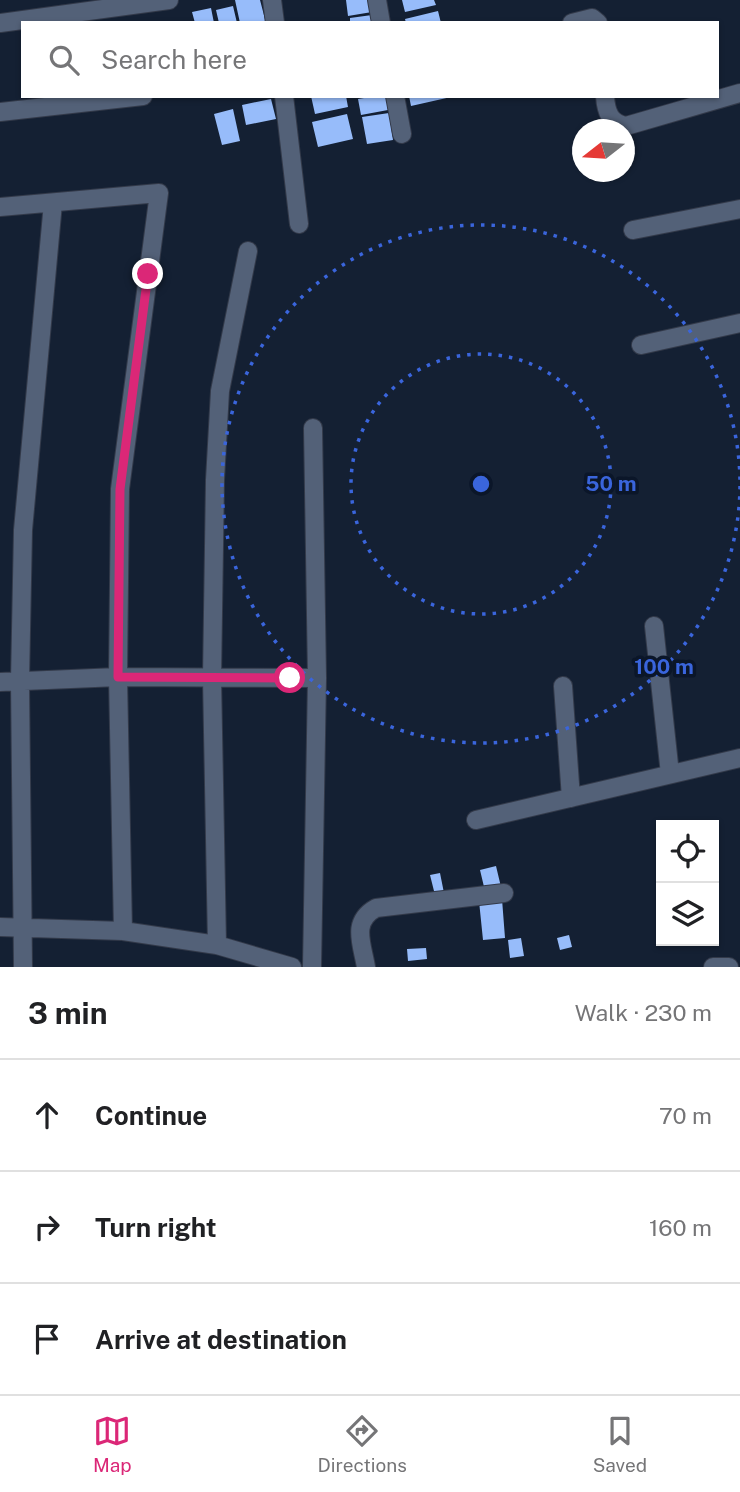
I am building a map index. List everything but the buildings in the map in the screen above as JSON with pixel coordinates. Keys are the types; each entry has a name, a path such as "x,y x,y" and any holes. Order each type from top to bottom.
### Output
{"street":[{"path":"0,23 169,0"},
{"path":"272,0 275,21"},
{"path":"377,0 381,21"},
{"path":"605,98 610,117 615,124 626,126 740,93"},
{"path":"0,112 125,98"},
{"path":"284,98 299,224"},
{"path":"395,98 402,134"},
{"path":"0,207 159,194 120,489 118,677 123,931"},
{"path":"23,967 20,681 23,530 53,203"},
{"path":"634,230 740,209"},
{"path":"217,945 212,678 215,480 220,391 248,251"},
{"path":"641,345 740,323"},
{"path":"312,967 317,678 313,428"},
{"path":"654,626 670,774"},
{"path":"0,682 118,677 317,678"},
{"path":"563,686 571,798"},
{"path":"476,820 740,758"},
{"path":"366,967 359,932 361,920 376,908 504,892"},
{"path":"0,927 123,931 217,945 292,967"},
{"path":"713,967 729,967"}],"route":[{"path":"148,274 120,489 118,677 290,678"}]}
